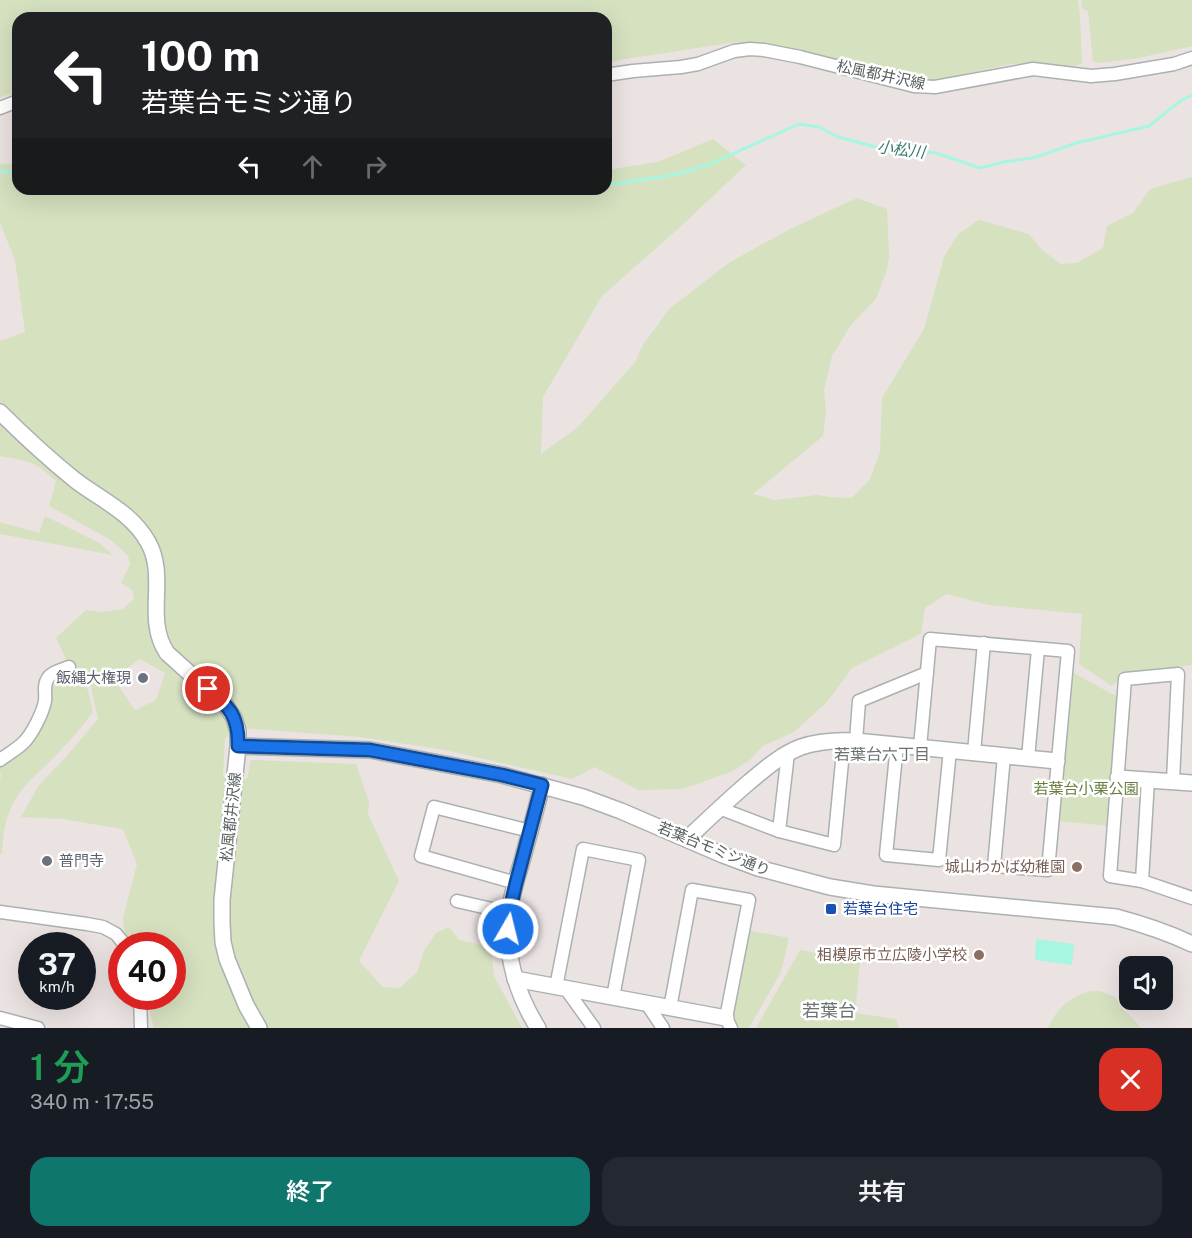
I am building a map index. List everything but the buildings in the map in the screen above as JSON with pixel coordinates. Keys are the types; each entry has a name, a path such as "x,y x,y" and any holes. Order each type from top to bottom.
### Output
{"street":[{"name":"松風都井沢線","path":"612,74 681,68 734,51 764,50 914,86 935,87 1033,69 1091,76 1115,74 1174,64 1192,58"},
{"name":"松風都井沢線","path":"0,412 78,482 124,512 148,541 156,563 156,622 159,640 167,653 227,706 234,718 238,731 238,746 222,900 223,942 238,989 258,1028"},
{"path":"920,747 930,639 1068,651 1048,870 994,866 1004,756"},
{"path":"974,752 984,643"},
{"path":"1028,758 1038,649"},
{"path":"0,760 23,743 29,735 42,712 45,700 44,690 50,675 69,667"},
{"path":"719,808 779,831 834,845 850,741 859,701 927,673"},
{"path":"1173,781 1178,674 1125,679 1110,876 1142,881 1192,898"},
{"path":"687,839 773,762 788,753 813,744 850,741 1057,761"},
{"path":"897,745 886,855 939,860 950,750"},
{"name":"若葉台モミジ通り","path":"238,746 370,750 502,775 583,797 723,855 800,880 873,894 1116,917 1145,924 1192,944"},
{"path":"779,831 788,753"},
{"path":"1118,778 1192,783"},
{"path":"1142,881 1148,780"},
{"path":"538,1028 528,1012 515,979 508,944 509,913 542,785"},
{"path":"516,883 421,856 434,807 530,831"},
{"path":"594,1028 561,988 583,849 639,860 613,997"},
{"path":"515,979 670,1008 729,1023 748,900 692,890 670,1008"},
{"path":"457,902 509,913"},
{"path":"0,912 87,924 103,927 112,932"},
{"path":"647,1004 663,1028"},
{"path":"140,1010 141,1028"},
{"path":"0,1018 38,1028"}],"green space":[{"path":"0,0 1078,0 1080,16 1082,63 1073,67 1012,64 930,81 899,78 778,47 737,42 612,61 612,12 12,12 12,94 0,97"},
{"path":"1081,0 1192,0 1192,46 1139,58 1099,63 1093,61 1088,11 1082,9"},
{"path":"713,139 746,165 602,296 543,397 541,454 578,427 636,361 641,348 669,309 730,262 790,229 857,198 887,209 889,256 887,270 876,299 851,325 832,356 824,390 826,412 823,436 753,494 775,500 817,495 852,498 870,479 880,452 882,398 924,329 944,257 958,234 979,220 1029,234 1041,249 1061,264 1077,263 1103,248 1107,226 1133,213 1150,189 1192,177 1192,665 1125,674 1112,686 1079,664 1082,614 989,605 946,594 925,608 921,634 852,668 827,702 794,732 763,746 750,760 731,772 682,789 638,790 595,767 572,779 445,750 360,737 242,728 225,738 223,777 247,779 251,760 356,764 369,802 368,814 399,881 359,961 383,987 400,988 417,972 424,951 436,933 449,927 459,940 491,947 494,976 522,1028 154,1028 150,1010 186,1010 186,932 125,932 123,918 137,864 123,829 62,819 21,817 39,785 98,719 91,687 80,670 67,661 56,638 86,610 101,612 123,609 134,599 132,590 121,583 130,564 128,556 111,540 49,506 56,481 42,469 24,461 0,456 0,341 25,332 15,260 0,223 0,164 12,163 12,195 612,195 612,169 658,162","holes":["140,659 165,673 156,700 135,710 113,678"]},
{"path":"45,516 99,543 113,555 0,534 0,522 39,533"},
{"path":"72,669 85,683 93,712 18,795 7,819 2,854 0,854 0,764 25,746 52,678"},
{"name":"若葉台小栗公園","path":"1070,671 1118,697 1110,826 1057,821"},
{"path":"747,930 789,938 781,972 749,1028 740,1028 731,1013"},
{"path":"800,950 860,961 855,1013 896,1019 899,1028 756,1028"},
{"path":"1091,991 1100,991 1115,997 1119,1004 1119,1010 1124,1010 1141,1028 1048,1028 1055,1015 1076,996"}],"shaded area":[{"path":"1036,939 1074,944 1072,965 1035,960"}],"waterway":[{"name":"小松川","path":"612,184 674,175 708,165 799,124 819,127 838,137 887,150 936,153 980,168 1033,158 1076,143 1149,126 1180,101 1192,95"},
{"name":"小松川","path":"0,171 12,172"}],"place":[{"name":"飯縄大権現","path":"143,678"},
{"name":"普門寺","path":"47,861"},
{"name":"城山わかば幼稚園","path":"1077,867"},
{"name":"若葉台住宅","path":"831,909"},
{"name":"相模原市立広陵小学校","path":"979,955"}],"district":[{"name":"若葉台六丁目","path":"882,754"},
{"name":"若葉台","path":"829,1011"}],"route":[{"path":"208,689 227,706 234,718 238,731 238,746 370,750 502,775 542,785 516,883 508,929"}]}
